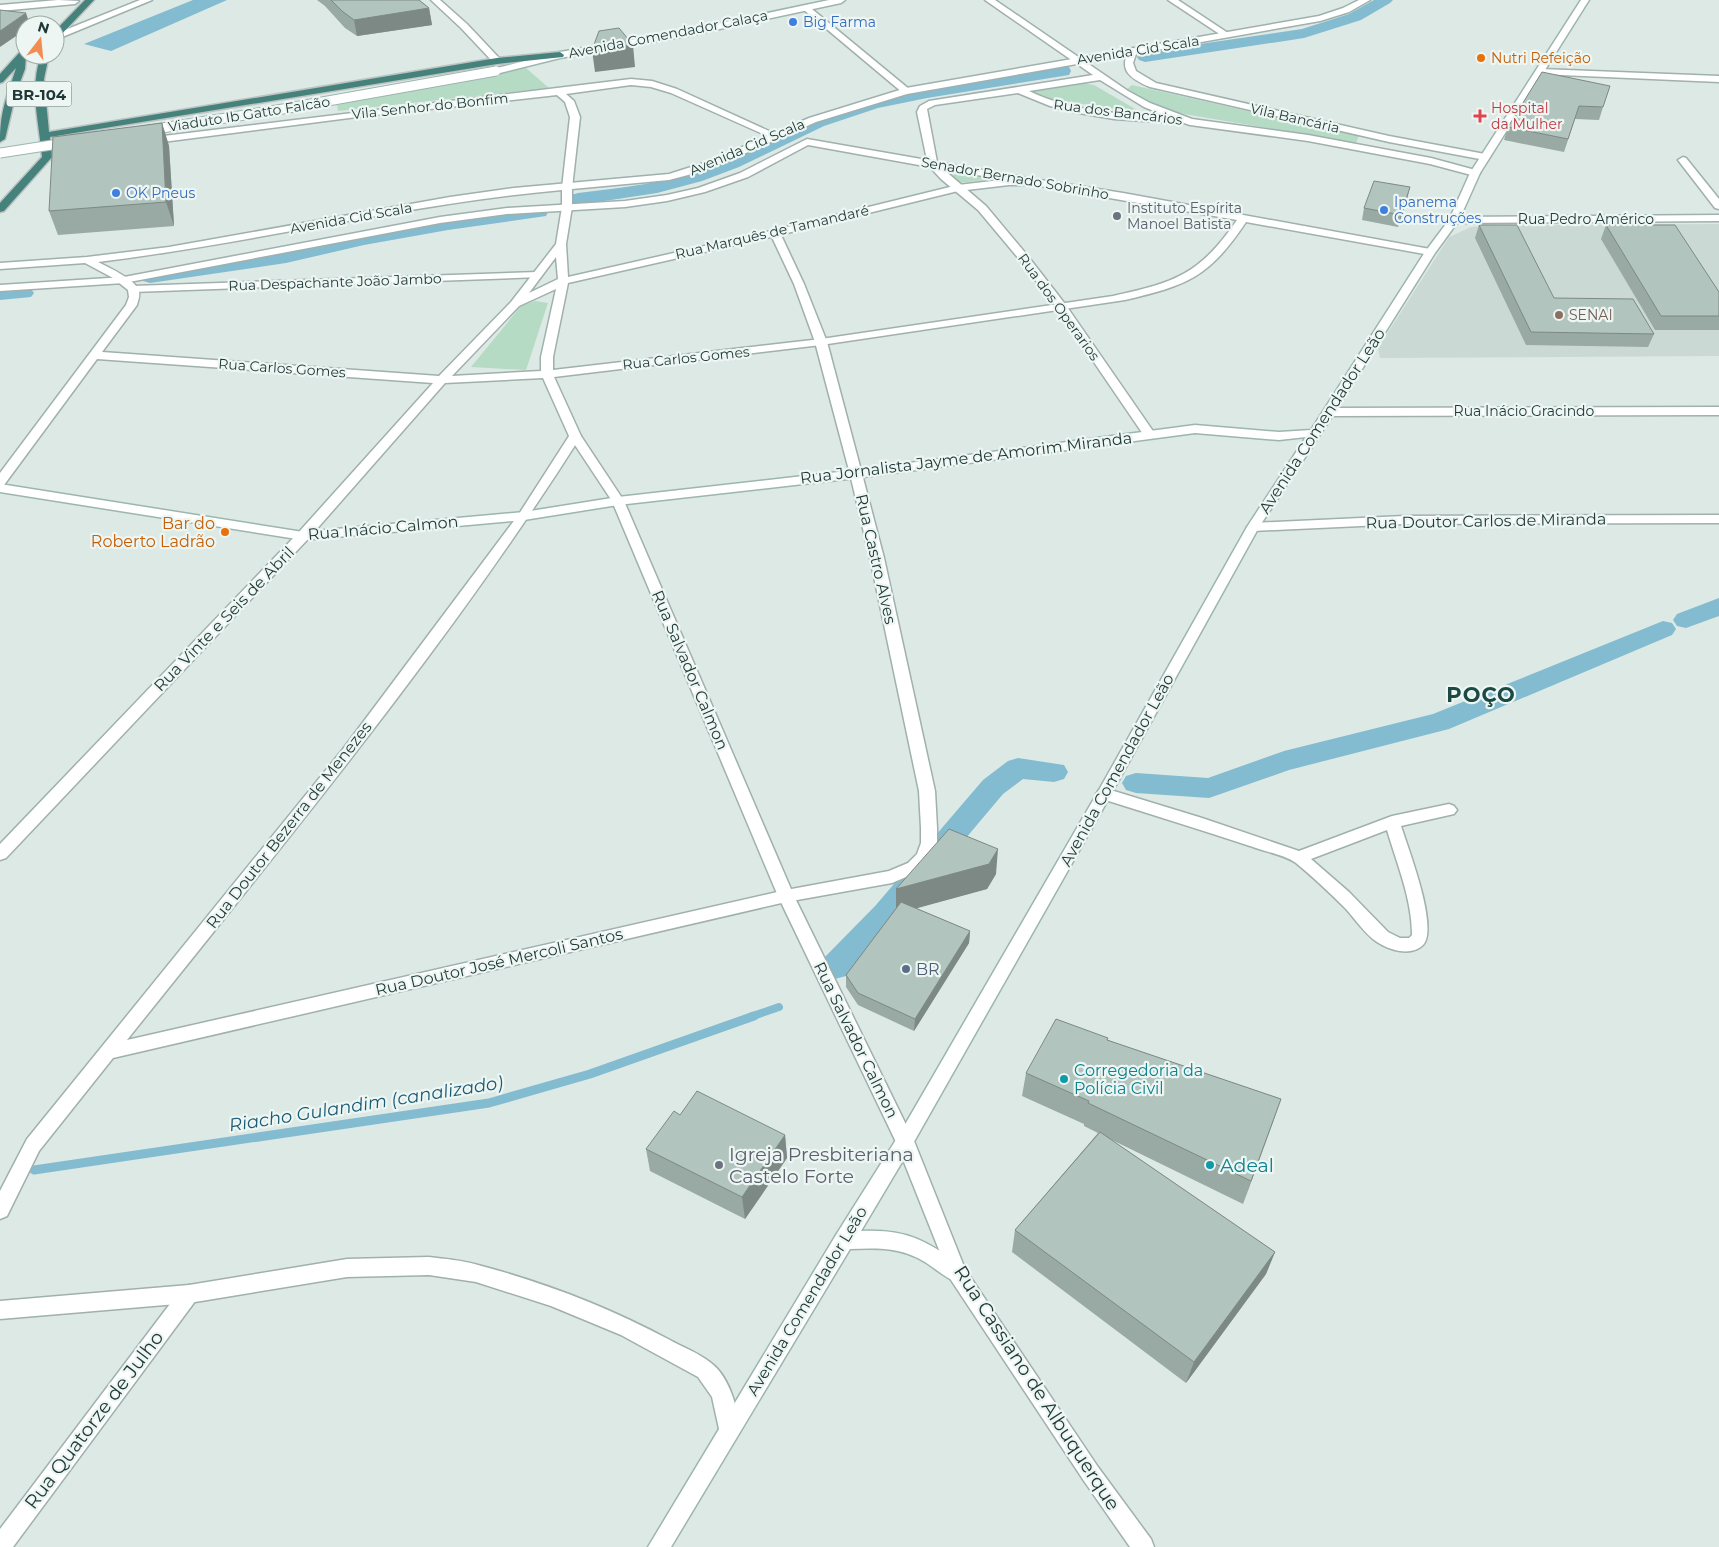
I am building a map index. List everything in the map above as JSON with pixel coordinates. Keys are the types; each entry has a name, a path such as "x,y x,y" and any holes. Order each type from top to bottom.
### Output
{"highway":[{"path":"65,26 90,0"},
{"path":"65,12 75,1"},
{"path":"45,135 162,115 560,55"},
{"name":"BR-104","path":"0,80 15,64"},
{"path":"0,139 11,93 21,65"},
{"name":"BR-104","path":"0,209 51,156 45,135 38,84 41,65"}],"street":[{"path":"65,32 148,0"},
{"path":"435,0 464,26 496,66"},
{"name":"Avenida Comendador Calaça","path":"560,55 687,32 841,0"},
{"name":"Rua dos Bancários","path":"989,0 1135,99 1190,122"},
{"path":"1172,0 1227,35"},
{"name":"Avenida Cid Scala","path":"0,266 86,260 186,248 450,200 514,192 630,182 692,172 839,110 906,91 1320,18 1346,10 1366,0"},
{"name":"Avenida Comendador Leão","path":"659,1547 905,1141 1104,794 1253,527 1329,412 1430,252 1454,220 1474,174 1541,72 1585,0"},
{"path":"0,8 75,1"},
{"path":"807,8 906,91"},
{"name":"Vila Bancária","path":"1133,51 1128,58 1129,68 1141,80 1153,85 1389,139 1485,157"},
{"name":"Viaduto Ib Gatto Falcão","path":"135,132 283,109 496,66"},
{"path":"1541,72 1719,80"},
{"name":"Avenida Cid Scala","path":"932,163 922,112 923,108 932,103 1101,77"},
{"name":"Vila Senhor do Bonfim","path":"140,142 357,114 626,83 652,84 674,91 775,136"},
{"name":"Rua dos Bancários","path":"1018,89 1043,102 1063,108 1190,122 1308,138 1431,161 1474,174"},
{"name":"Rua Salvador Calmon","path":"560,92 569,101 575,117 561,244 564,281 547,358 547,374 575,436 618,501 786,896 905,1141"},
{"path":"162,115 169,137"},
{"path":"1382,152 1389,139"},
{"path":"0,153 77,141"},
{"name":"Avenida Cid Scala","path":"0,288 129,284 440,220 566,206 625,204 701,190 744,175 807,142"},
{"name":"Senador Bernado Sobrinho","path":"807,142 1244,217 1430,252"},
{"path":"1683,160 1719,206"},
{"name":"Rua dos Operarios","path":"932,163 982,208 1023,257 1061,306 1149,434"},
{"name":"Rua Marquês de Tamandaré","path":"515,304 564,281 775,233 958,188 1009,182 1034,182"},
{"name":"Rua Carlos Gomes","path":"95,355 442,380 547,374 820,342 1143,292 1191,274 1206,265 1220,252 1244,217"},
{"name":"Rua Pedro Américo","path":"1454,220 1719,218"},
{"name":"Rua Castro Alves","path":"775,233 799,284 820,342 856,474 877,558 927,791 929,843 924,858 914,867 892,877"},
{"name":"Rua Vinte e Seis de Abril","path":"0,854 303,536 442,380 515,304 561,244"},
{"path":"0,482 131,305 134,297 129,284 86,260"},
{"name":"Rua Despachante João Jambo","path":"129,284 537,275"},
{"name":"Rua Inácio Gracindo","path":"1329,412 1719,411"},
{"name":"Rua Jornalista Jayme de Amorim Miranda","path":"618,501 856,474 1195,429 1216,429 1279,436 1315,433"},
{"name":"Rua Doutor Bezerra de Menezes","path":"0,1210 33,1145 348,752 524,516 575,436"},
{"name":"Rua Inácio Calmon","path":"0,488 303,536 524,516 618,501"},
{"name":"Rua Doutor Carlos de Miranda","path":"1253,527 1404,520 1719,519"},
{"path":"1104,794 1197,822 1299,857 1343,896 1382,937 1399,945 1412,944 1420,935 1420,921 1416,900 1392,822"},
{"path":"1299,857 1392,822 1449,810"},
{"name":"Rua Doutor José Mercoli Santos","path":"108,1052 786,896 892,877"},
{"name":"Rua Cassiano de Albuquerque","path":"905,1141 958,1274 1091,1474 1143,1547"},
{"path":"843,1241 874,1239 904,1243 929,1255 958,1274"},
{"path":"0,1310 189,1294 347,1268 429,1266 476,1273 552,1297 628,1328 705,1370 721,1392 726,1411 728,1431"},
{"name":"Rua Quatorze de Julho","path":"0,1547 189,1294"}],"shaded area":[{"name":"SENAI","path":"1719,224 1719,356 1380,358 1378,348 1449,237 1471,227 1498,225"}],"green space":[{"path":"526,68 549,88 338,111 337,105 380,95"},
{"path":"1082,83 1094,85 1137,110 1130,111 1041,98 1031,93 1032,89"},
{"path":"1132,85 1359,136 1356,143 1178,113 1141,101 1126,90"},
{"path":"946,170 995,179 957,183"},
{"path":"535,301 548,303 526,370 471,367 521,306"}],"water":[{"path":"193,0 227,0 111,51 84,44"}],"building":[{"path":"331,0 419,0 429,8 354,20"},
{"path":"0,10 26,13 15,15 15,21 0,31"},
{"path":"619,28 633,45 592,50 599,31"},
{"path":"1542,72 1610,86 1603,107 1579,106 1568,139 1508,127"},
{"name":"OK Pneus","path":"162,123 166,202 49,211 53,137"},
{"path":"1374,181 1410,187 1401,215 1364,208"},
{"path":"1479,225 1517,225 1554,298 1633,299 1654,334 1531,332"},
{"path":"1606,225 1675,225 1719,292 1719,316 1661,316"},
{"path":"949,829 998,849 989,864 896,889"},
{"name":"BR","path":"901,902 970,931 915,1019 858,993 846,975"},
{"path":"1056,1019 1108,1038 1107,1040 1281,1099 1251,1181 1088,1103 1089,1101 1026,1073"},
{"name":"Igreja Presbiteriana Castelo Forte","path":"697,1091 785,1135 742,1197 646,1149 674,1111 680,1115"},
{"path":"1100,1132 1275,1252 1194,1362 1015,1230"}],"waterway":[{"path":"1145,57 1304,33 1355,17 1385,0"},
{"path":"578,199 657,187 714,171 832,117 873,104 954,88 1063,71"},
{"path":"150,277 286,257 364,239 448,224 539,212"},
{"path":"0,294 24,293"},
{"path":"1686,620 1719,606"},
{"path":"1136,783 1209,788 1284,761 1440,722 1663,629"},
{"path":"835,967 886,913 993,787 1018,768 1054,772"},
{"name":"Riacho Gulandim (canalizado)","path":"750,1017 779,1007"},
{"name":"Riacho Gulandim (canalizado)","path":"34,1170 489,1103 590,1074 754,1016"}],"place":[{"name":"Big Farma","path":"793,22"},
{"name":"Nutri Refeição","path":"1481,58"},
{"name":"Hospital da Mulher","path":"1480,116"},
{"name":"OK Pneus","path":"116,193"},
{"name":"Ipanema Construções","path":"1384,210"},
{"name":"Instituto Espírita Manoel Batista","path":"1117,216"},
{"name":"SENAI","path":"1559,315"},
{"name":"Bar do Roberto Ladrão","path":"225,532"},
{"name":"BR","path":"906,969"},
{"name":"Corregedoria da Polícia Civil","path":"1064,1079"},
{"name":"Igreja Presbiteriana Castelo Forte","path":"719,1165"},
{"name":"Adeal","path":"1210,1165"}],"district":[{"name":"POÇO","path":"1481,694"}]}
